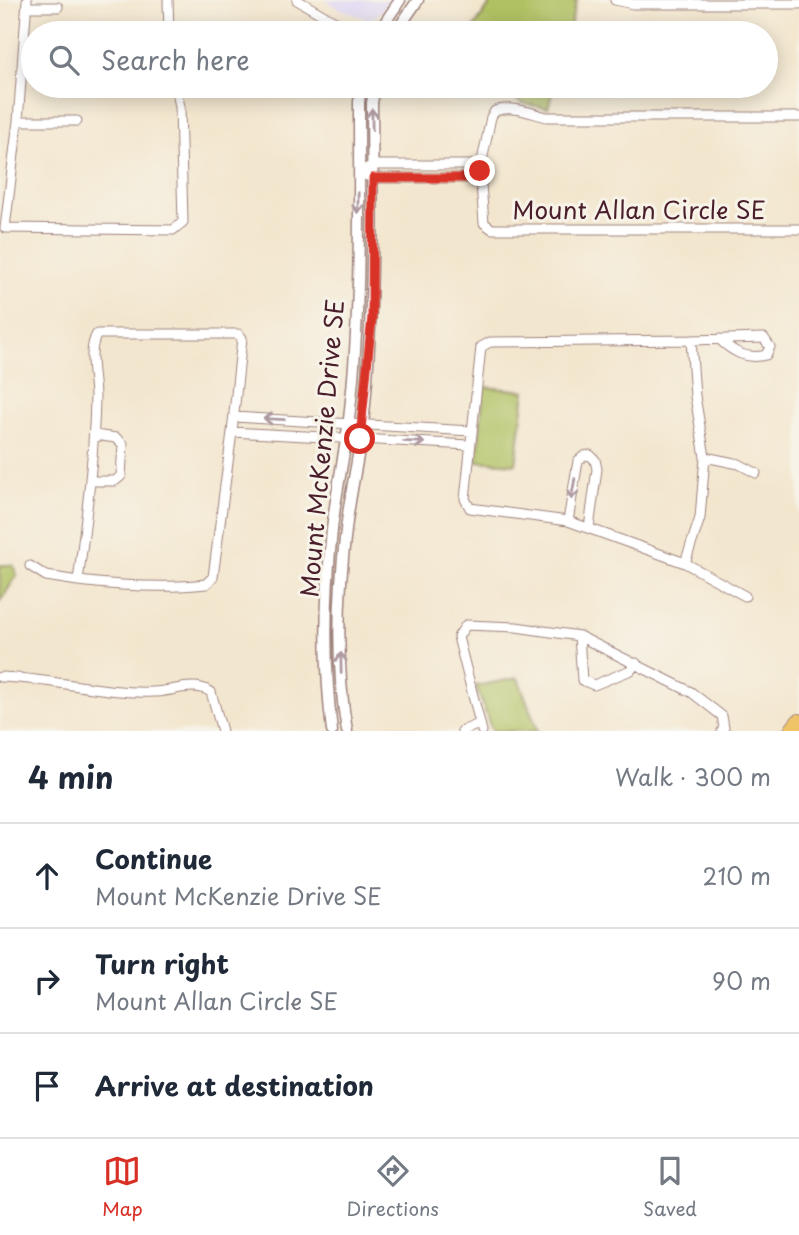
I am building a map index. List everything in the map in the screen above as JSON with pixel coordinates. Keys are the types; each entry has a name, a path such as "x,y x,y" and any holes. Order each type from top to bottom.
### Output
{"highway":[{"path":"792,731 799,722"}],"street":[{"path":"168,0 169,21"},
{"path":"297,0 333,21"},
{"path":"386,21 400,0"},
{"path":"403,21 418,0"},
{"path":"615,0 633,4 799,4"},
{"path":"26,21 27,3 58,7"},
{"path":"21,82 5,228 173,230 183,222 178,98"},
{"name":"Mount McKenzie Drive SE","path":"332,731 327,649 327,583 331,530 348,424 356,340 360,98"},
{"name":"Mount McKenzie Drive SE","path":"347,731 341,672 341,583 346,530 363,425 372,317 373,98"},
{"name":"Mount Allan Circle SE","path":"799,117 547,117 502,108 495,111 491,117 480,178 484,223 492,229 799,229"},
{"path":"18,121 77,121"},
{"path":"359,172 373,165 481,164"},
{"name":"Mount Allan Circle SE","path":"359,172 373,178 480,178"},
{"path":"30,566 46,576 78,581 136,586 206,584 213,577 234,417 242,338 238,334 97,334 92,341 94,435 78,581"},
{"path":"719,339 733,351 754,359 766,355 770,347 764,338 490,342 481,347 465,499 470,508 568,521 589,528 685,563 744,596"},
{"path":"685,563 700,518 705,457 695,396 691,340"},
{"path":"234,417 471,431"},
{"path":"232,432 469,445"},
{"path":"91,481 115,481 121,477 123,444 116,438 94,435"},
{"path":"568,521 578,461 584,456 590,456 595,460 597,468 589,528"},
{"path":"705,457 739,464 756,473"},
{"path":"462,731 481,727 458,637 466,625 516,626 579,636 691,692 722,716 722,731"},
{"path":"579,636 582,680 588,684 594,685 631,670 636,663"},
{"path":"0,677 121,691 154,692 201,686 211,692 222,731"}],"shaded area":[{"path":"325,0 388,0 381,12 370,20"}],"green space":[{"path":"493,0 577,0 571,21 478,21"},
{"path":"513,98 551,98 548,108 525,104"},
{"path":"484,387 525,391 516,464 477,461"},
{"path":"0,565 13,565 17,575 0,602"},
{"path":"518,678 538,731 492,731 476,686"}],"route":[{"path":"360,439 372,317 373,178 480,178 480,171"}]}
